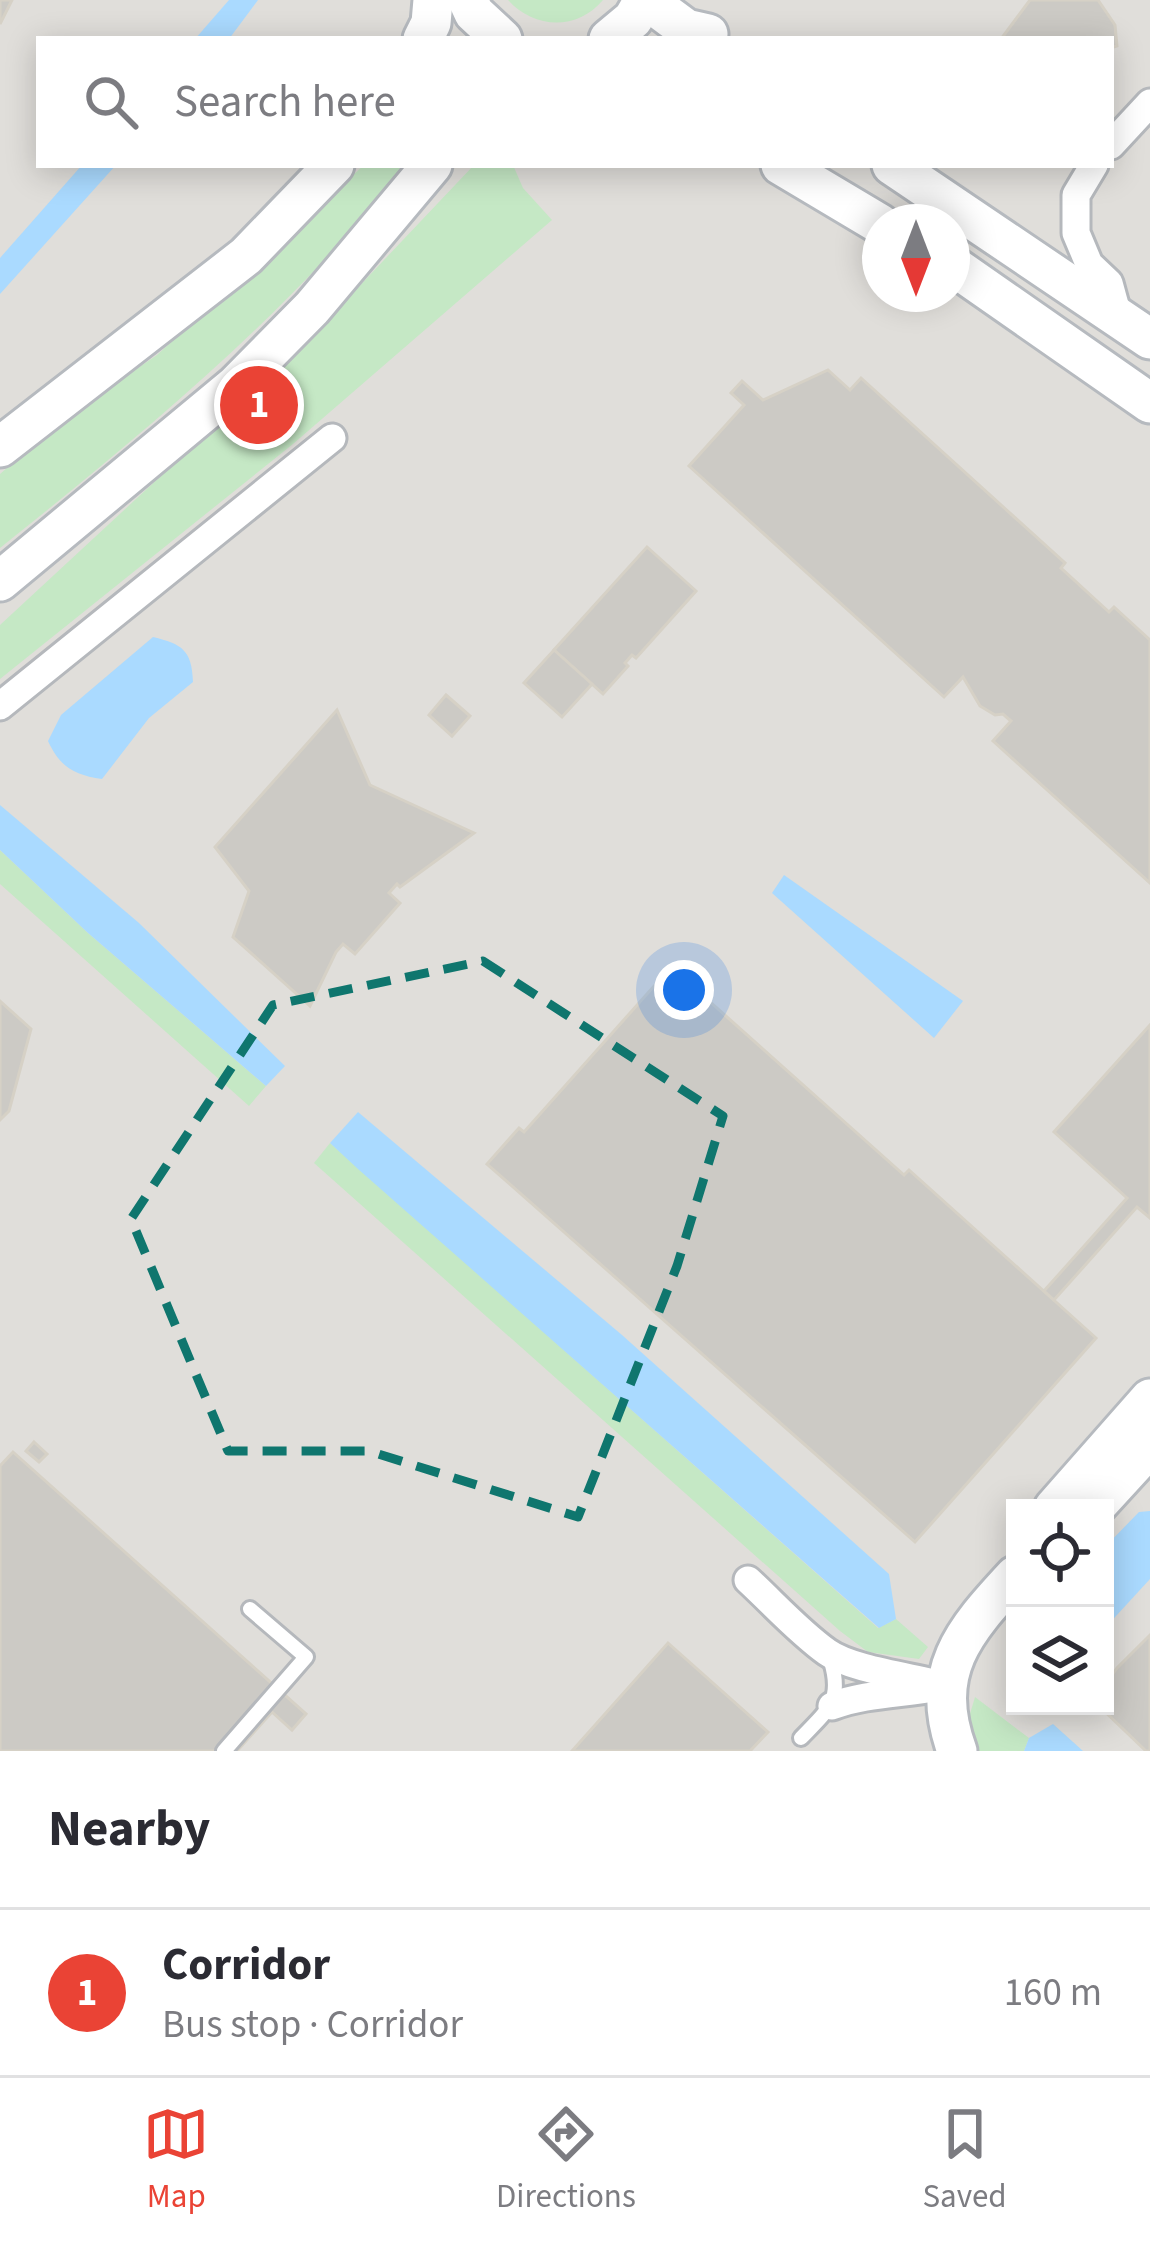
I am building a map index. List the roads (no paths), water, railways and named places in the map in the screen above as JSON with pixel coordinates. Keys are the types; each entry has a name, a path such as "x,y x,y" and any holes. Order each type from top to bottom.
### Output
{"main road":[{"path":"424,36 433,0"},
{"path":"613,36 646,0 686,29 708,36"},
{"path":"680,0 697,14 710,36"},
{"path":"0,447 246,256 331,168"},
{"path":"786,168 862,213"},
{"path":"896,168 1134,327"},
{"path":"0,581 236,385 434,171"},
{"path":"970,278 1150,403"},
{"path":"1064,1499 1144,1428"},
{"path":"1100,1499 1144,1428"},
{"path":"957,1751 947,1725 946,1686 970,1624 1006,1586"}],"street":[{"path":"1114,142 1150,104"},
{"path":"1092,168 1076,195 1076,233 1089,264 1109,283 1134,327"},
{"path":"0,706 332,438"},
{"path":"748,1580 829,1654 864,1668 946,1686"},
{"path":"832,1706 857,1697 946,1686"}],"lane":[{"path":"224,1751 306,1657 250,1609"},
{"path":"801,1738 832,1706 837,1690 829,1654"}],"water":[{"path":"229,0 258,0 231,36 198,36"},
{"path":"79,168 113,168 0,294 0,258"},
{"path":"153,637 184,650 193,682 149,718 102,779 69,768 48,741 61,715"},
{"path":"0,805 139,923 285,1066 266,1086 88,933 0,850"},
{"path":"784,875 963,1001 934,1038 772,893"},
{"path":"358,1112 622,1335 889,1574 896,1619 879,1628 330,1143"},
{"path":"1150,1511 1150,1579 1114,1618 1114,1538 1139,1512"},
{"path":"1053,1724 1083,1751 1024,1751 1029,1738"}],"place":[{"name":"Corridor","path":"259,405"}]}
